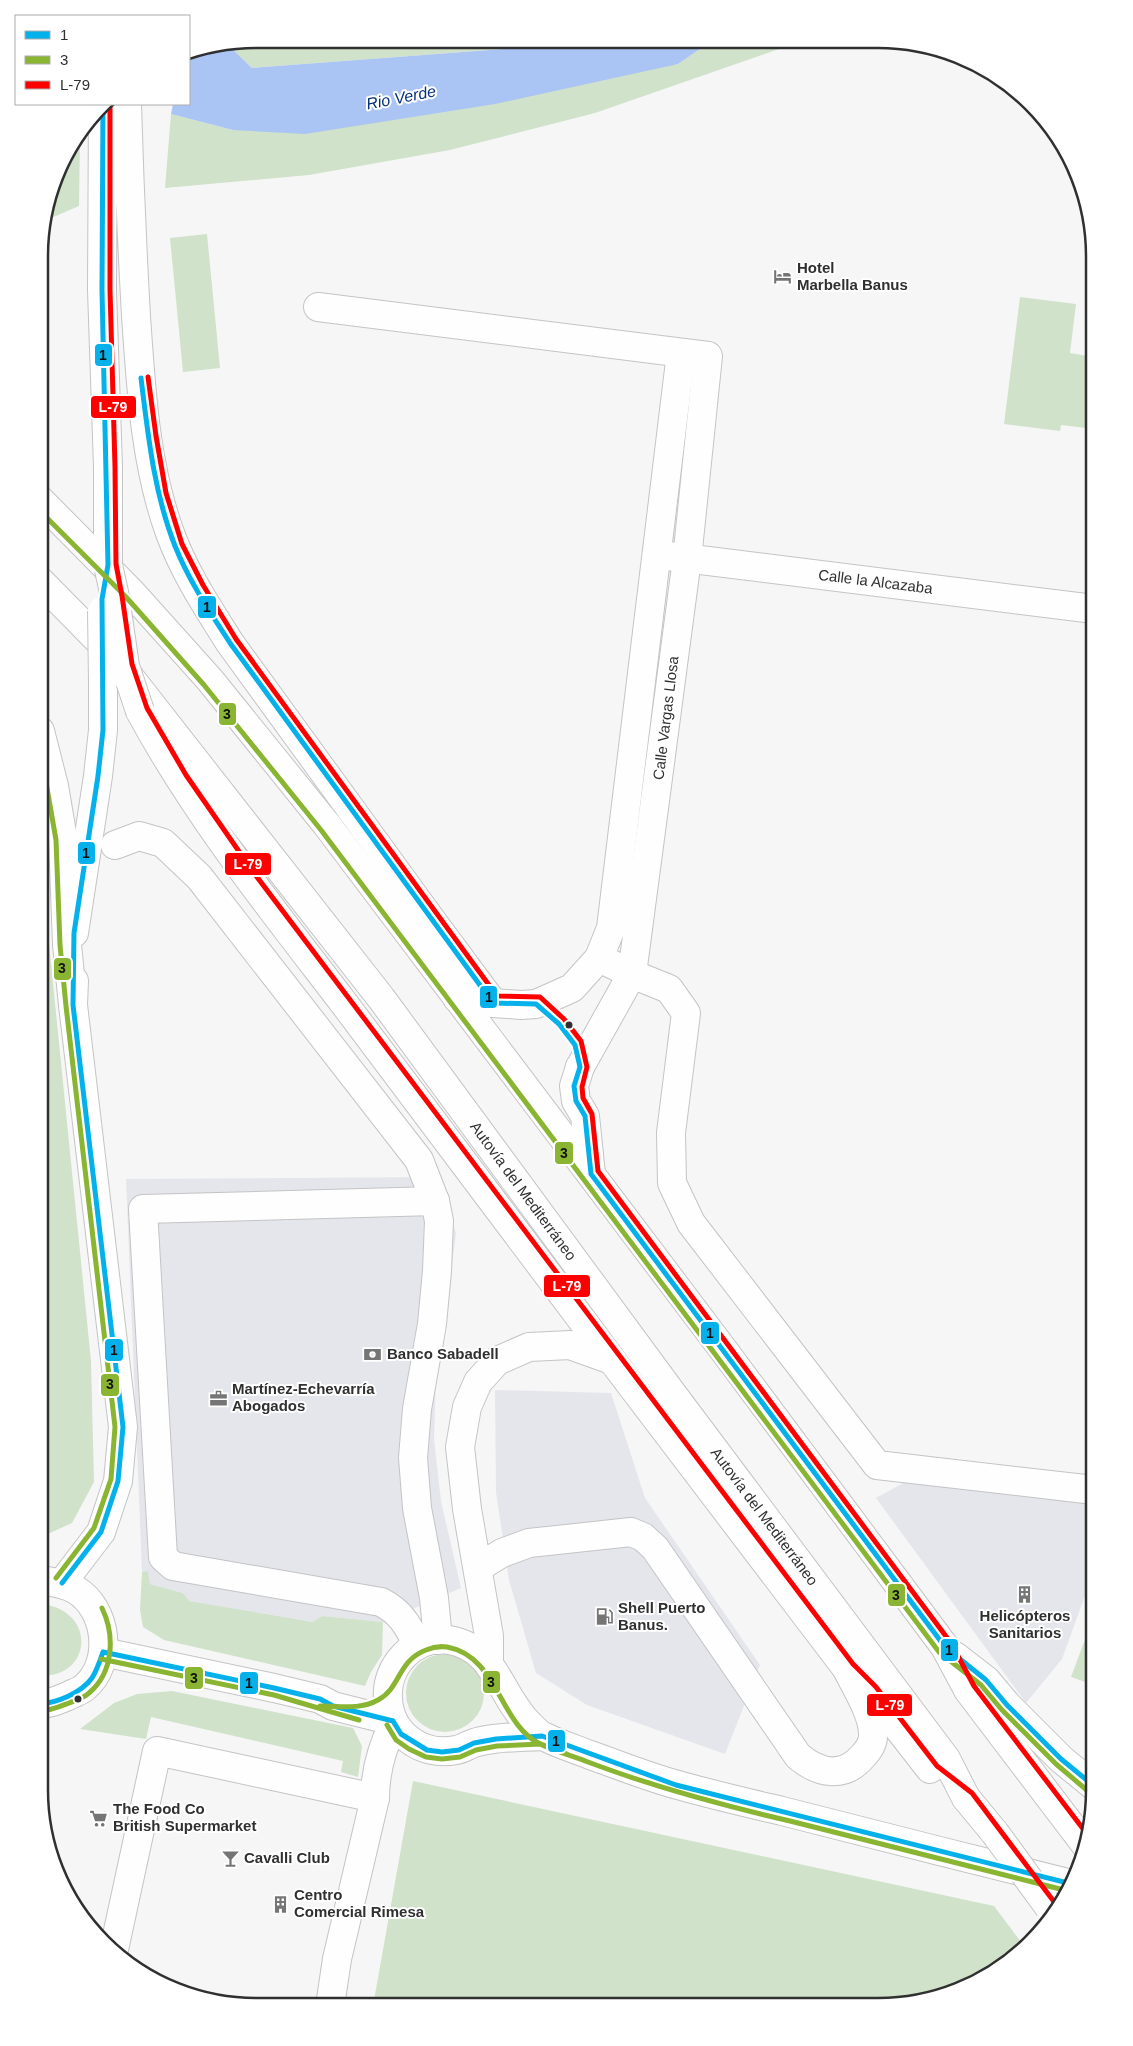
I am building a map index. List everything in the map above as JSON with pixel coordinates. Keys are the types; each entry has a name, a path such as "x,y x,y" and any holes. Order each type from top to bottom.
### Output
{"main road":[{"path":"127,105 130,216 139,360 153,469 170,533 205,604 230,642 426,914 493,1003"},
{"path":"73,1005 74,934 98,776 103,730 102,599 108,565 108,527 102,290 102,115"},
{"path":"318,307 681,353"},
{"name":"Calle Vargas Llosa","path":"493,1003 536,1004 572,988 599,958 611,928 681,353 708,356 687,559 632,974 580,1067 574,1086 576,1101 585,1116 591,1174"},
{"path":"664,503 692,507"},
{"path":"48,508 131,592 210,680 326,825 591,1174 944,1647 968,1690 1080,1838"},
{"name":"Calle la Alcazaba","path":"657,555 1086,608"},
{"path":"108,565 125,666 152,715 180,779 248,877 847,1669 870,1692 932,1771 966,1798"},
{"name":"Autovía del Mediterráneo","path":"48,590 110,652 152,715 381,998 796,1560 946,1759 966,1798 1050,1907"},
{"path":"48,762 63,839 67,945 73,1005 123,1427 118,1481 101,1532 51,1581 77,1591 90,1603 99,1618 103,1634 103,1652 97,1671 85,1687 48,1704"},
{"path":"115,845 139,836 163,843 199,877 419,1160 435,1201 439,1221 437,1271 430,1342 417,1409 413,1458 417,1508 434,1598 428,1642"},
{"path":"619,867 646,870"},
{"path":"426,914 450,990"},
{"path":"599,958 669,989 686,1013 671,1133 672,1183 691,1223 877,1465 1086,1489"},
{"path":"450,990 493,1003"},
{"path":"428,1642 392,1608 381,1602 173,1566 163,1556 143,1209 435,1201"},
{"path":"474,1743 487,1730 496,1715 500,1697 493,1671 479,1567 467,1509 460,1447 466,1407 478,1382 498,1361 529,1347 570,1345 612,1360"},
{"path":"479,1567 502,1554 529,1543 631,1532 643,1537 655,1548 798,1756 811,1767 835,1771 848,1769 870,1748 874,1735 870,1714 847,1669"},
{"path":"103,1652 320,1699 366,1698 376,1694 384,1686 396,1664 406,1653 428,1642 446,1639 462,1642 477,1650 523,1718 542,1736 676,1785 1064,1882"},
{"path":"944,1647 986,1680 1006,1705 1061,1760 1086,1780"},
{"path":"390,1677 387,1692 388,1707 396,1726"},
{"path":"320,1699 333,1706 396,1726 420,1746 442,1752 459,1750 474,1743 496,1739 542,1736"},
{"path":"331,1998 337,1959 378,1786 386,1738 396,1726"},
{"path":"114,1944 157,1751 378,1786"}],"shaded area":[{"path":"438,1177 456,1233 442,1346 436,1374 434,1439 441,1501 461,1588 383,1622 322,1616 313,1622 188,1601 183,1593 150,1584 148,1571 142,1572 126,1179"},
{"path":"495,1390 611,1393 645,1498 760,1665 725,1754 587,1705 536,1673 509,1580 496,1492"},
{"path":"907,1481 1086,1501 1086,1593 1062,1659 1026,1703 876,1498"}],"green space":[{"path":"516,48 252,68 232,49"},
{"path":"701,48 782,48 595,113 450,150 309,175 165,188 171,114 233,130 678,64"},
{"path":"80,143 79,206 50,218 63,176"},
{"path":"207,234 220,368 183,372 170,238"},
{"path":"1020,297 1076,304 1070,353 1086,356 1086,428 1061,425 1060,431 1004,424"},
{"path":"48,934 91,1361 94,1482 72,1523 48,1534"},
{"path":"148,1571 150,1584 183,1593 189,1601 313,1622 322,1616 383,1622 382,1655 365,1686 164,1640 143,1627 140,1610 142,1572"},
{"path":"48,1605 64,1612 75,1622 80,1634 81,1646 77,1658 68,1668 56,1674 48,1674"},
{"path":"1086,1637 1086,1682 1071,1677"},
{"path":"445,1654 460,1657 473,1665 481,1678 484,1693 481,1708 473,1721 460,1729 445,1732 430,1729 417,1721 409,1708 406,1693 409,1678 417,1665 430,1657"},
{"path":"172,1691 353,1728 362,1746 358,1777 341,1772 343,1761 151,1717 146,1739 80,1729 114,1703 137,1694"},
{"path":"413,1781 994,1906 1021,1942 993,1964 970,1977 932,1991 905,1997 374,1998"}],"water":[{"name":"Rio Verde","path":"516,48 701,48 678,64 495,104 305,134 233,130 171,114 173,105 190,105 190,58 215,51 232,49 252,68"}],"transit line":[{"name":"L-79","path":"110,106 110,290 116,564 132,664 147,708 186,775 254,873 853,1664 876,1687 937,1766 972,1793 1054,1902"},
{"name":"1","path":"62,1583 101,1532 118,1481 123,1427 73,1005 74,933 98,776 103,730 102,599 108,565 102,290 103,114"},
{"name":"L-79","path":"148,377 166,493 182,544 203,585 236,639 497,996 540,997 564,1019 581,1041 587,1067 582,1087 583,1098 592,1114 598,1171 951,1643 974,1686 1082,1828"},
{"name":"1","path":"141,378 153,464 162,505 175,546 193,584 230,643 493,1003 536,1004 559,1024 575,1045 580,1067 574,1086 576,1101 585,1116 591,1174"},
{"name":"3","path":"48,519 126,597 204,685 321,830 939,1652 981,1685 1002,1710 1056,1764 1086,1789"},
{"name":"3","path":"48,794 56,840 60,945 66,1006 115,1427 111,1479 94,1528 56,1578"},
{"name":"1","path":"591,1174 945,1647 986,1680 1007,1705 1061,1759 1086,1779"},
{"name":"3","path":"48,1710 85,1696 103,1675 108,1664 110,1641 109,1630 102,1608"},
{"name":"3","path":"320,1706 357,1706 378,1700 391,1689 404,1667 417,1655 431,1648 447,1647 464,1653 477,1663 488,1676 515,1722 526,1734 540,1744 552,1749 638,1780 713,1802 1061,1889"},
{"name":"1","path":"103,1652 274,1688 320,1699 333,1706 393,1721"},
{"name":"1","path":"48,1703 75,1693 82,1688 92,1678 103,1652"},
{"name":"3","path":"101,1659 274,1695 359,1720"},
{"name":"1","path":"393,1721 401,1734 427,1750 442,1752 459,1750 474,1743 496,1739 542,1736 676,1785 1064,1882"},
{"name":"3","path":"387,1725 396,1740 426,1757 442,1759 460,1757 476,1750 497,1746 541,1744 567,1754"}],"place":[{"name":"Hotel Marbella Banus","path":"783,277"},
{"name":"Banco Sabadell","path":"373,1354"},
{"name":"Martínez-Echevarría Abogados","path":"218,1398"},
{"name":"Helicópteros Sanitarios","path":"1025,1595"},
{"name":"Shell Puerto Banus.","path":"604,1617"},
{"name":"The Food Co British Supermarket","path":"99,1818"},
{"name":"Cavalli Club","path":"230,1858"},
{"name":"Centro Comercial Rimesa","path":"280,1904"}]}
